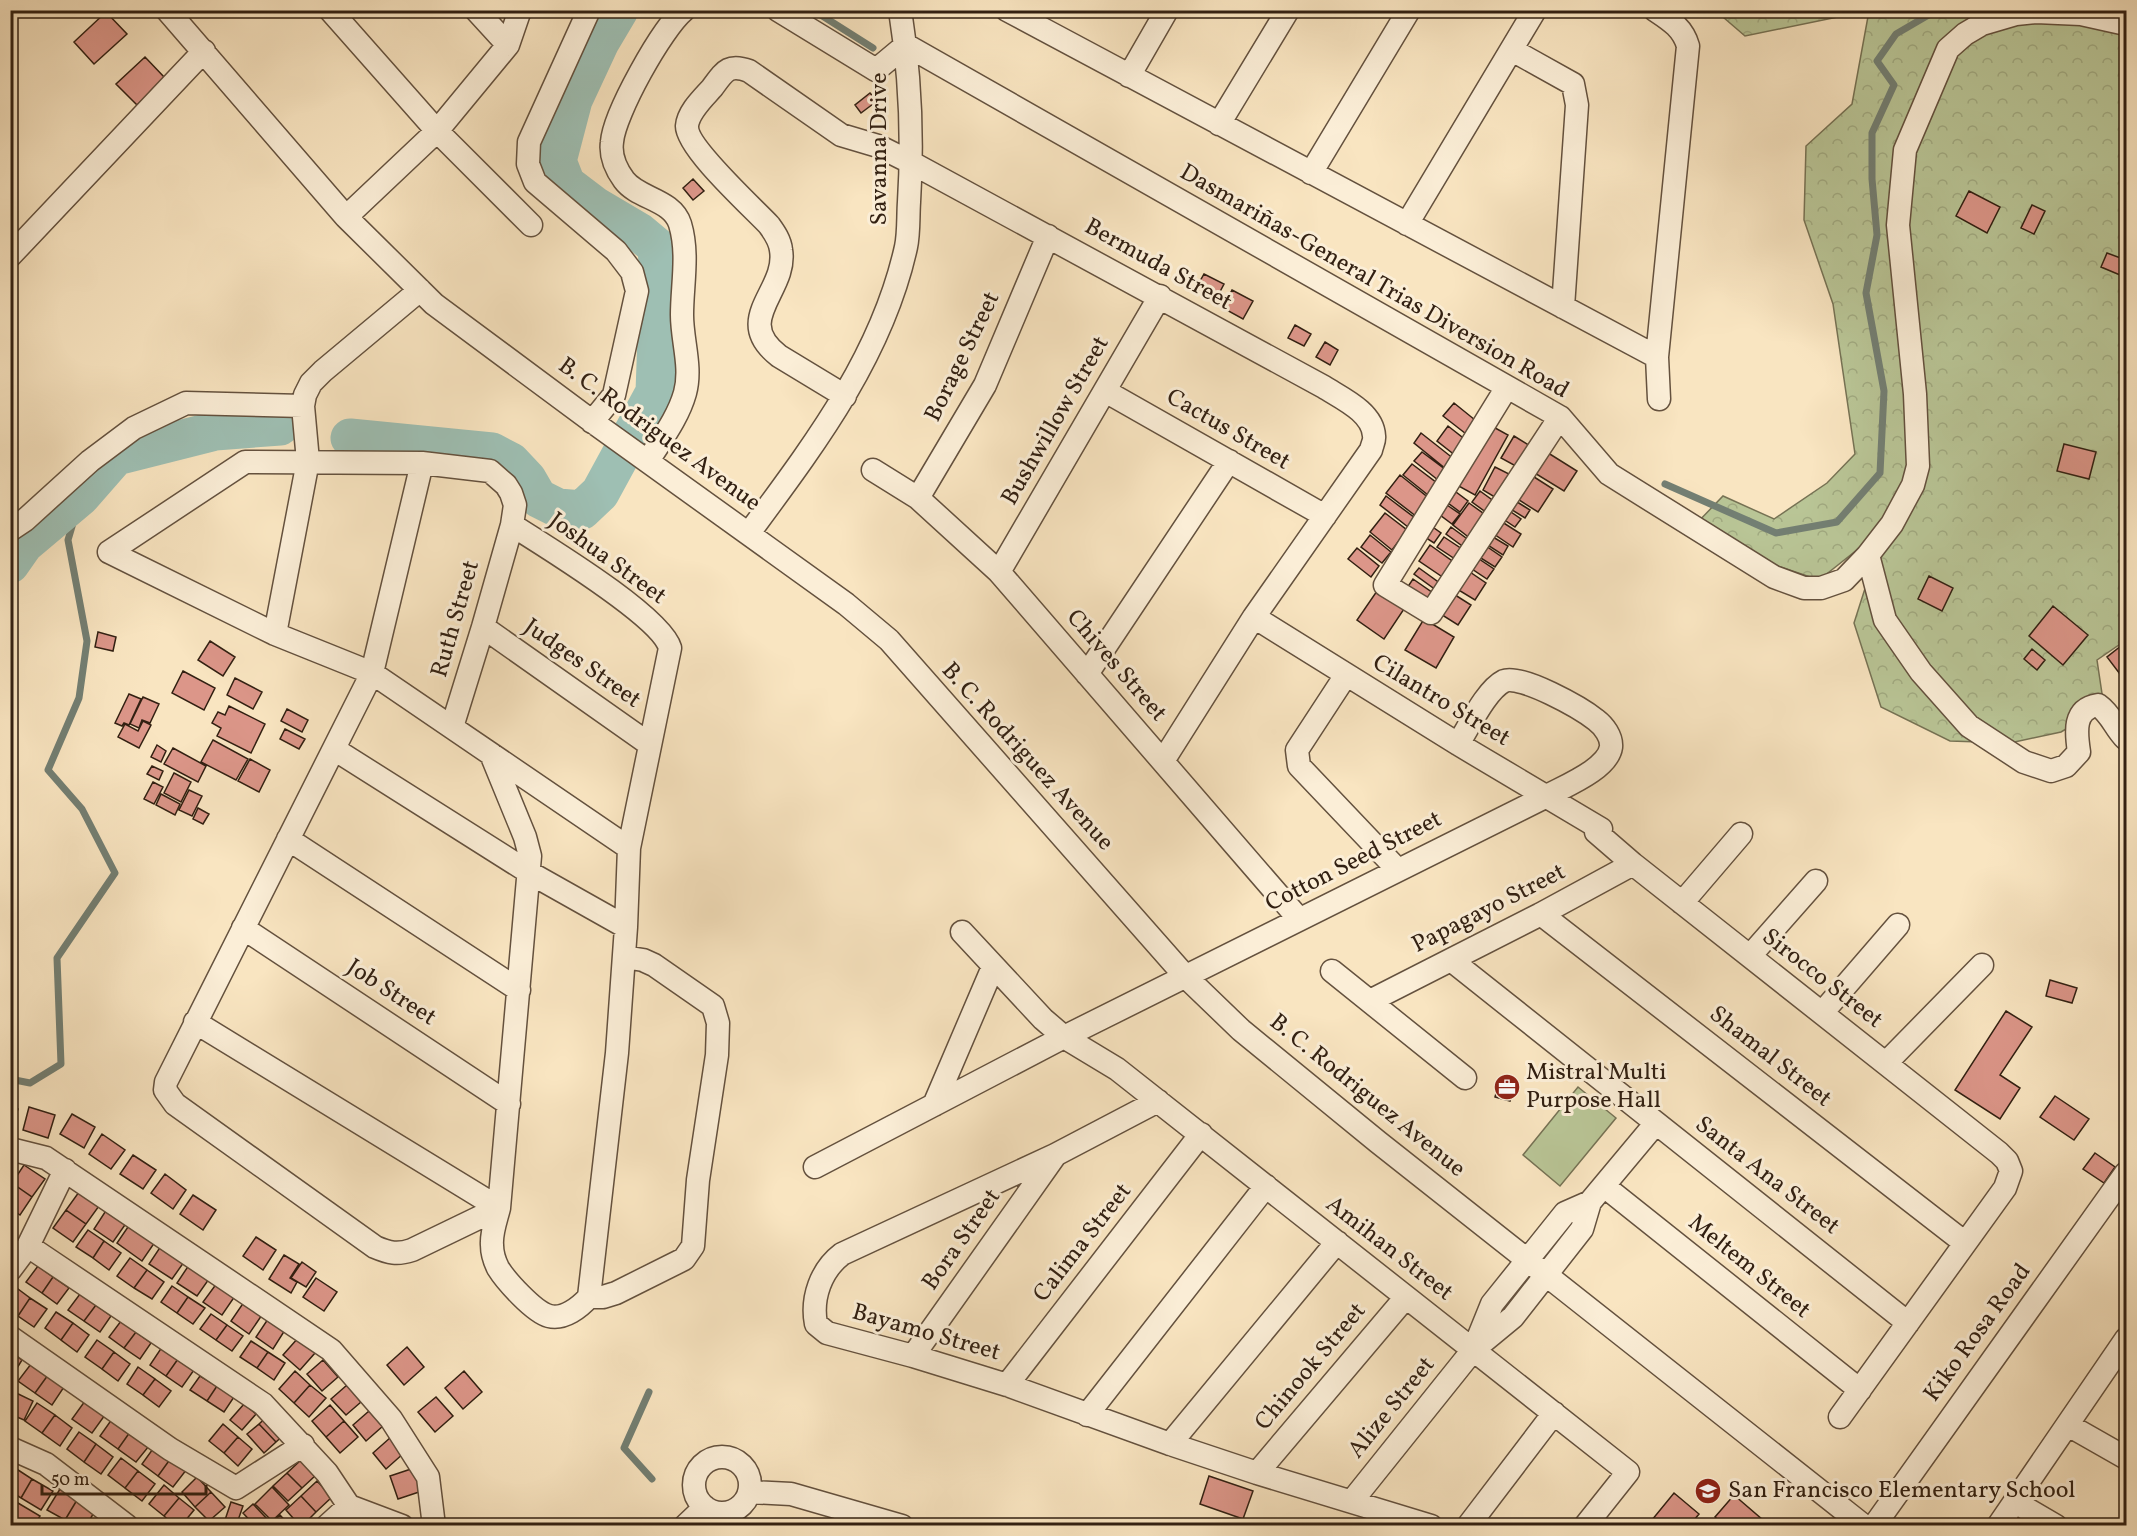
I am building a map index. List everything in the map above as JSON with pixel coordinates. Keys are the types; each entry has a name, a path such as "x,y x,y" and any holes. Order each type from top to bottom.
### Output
{"street":[{"name":"B. C. Rodriguez Avenue","path":"167,10 346,217 434,304 594,423 846,604 889,640 1186,977 1251,1037 1378,1142 1864,1526"},
{"path":"330,10 437,131 531,225"},
{"path":"476,10 507,45"},
{"path":"346,217 437,131 507,45 520,10"},
{"path":"589,10 529,142 528,164 535,182 615,251 632,272 637,291 614,395 594,423"},
{"path":"645,459 672,423 685,393 687,373 682,316 685,262 679,223 668,208 625,182 614,163 612,141 622,108 655,47 684,10"},
{"path":"778,10 876,70 906,45"},
{"name":"Savanna Drive","path":"749,533 809,452 846,396 896,286 907,244 912,163 906,45 900,10"},
{"path":"1007,10 1039,18 1130,76 1657,357"},
{"path":"1130,76 1167,10"},
{"path":"1219,124 1288,10"},
{"path":"1311,173 1409,10"},
{"path":"1407,224 1535,10"},
{"path":"1655,10 1679,28 1688,46 1657,357 1659,399"},
{"name":"Dasmariñas-General Trias Diversion Road","path":"906,45 1560,417 1609,474 1774,577 1804,588 1821,588 1844,580 1868,555 1904,504 1913,485 1918,466 1915,394 1898,225 1905,150 1948,49 1965,34 1982,24 2016,14 2047,11 2081,14 2127,24"},
{"path":"1512,50 1573,84 1577,105 1563,307"},
{"path":"10,256 204,51"},
{"name":"Bermuda Street","path":"846,396 779,356 760,337 758,327 760,317 780,267 782,250 769,225 693,144 688,133 687,124 691,114 730,68 740,67 758,76 841,135 878,146 912,163 1324,387 1361,412 1371,424 1375,437 1371,450 1325,516"},
{"name":"Borage Street","path":"918,498 985,385 1048,236"},
{"path":"420,290 323,371 311,383 305,395 303,406 308,461 275,634 372,673 628,848"},
{"name":"Bushwillow Street","path":"999,572 1160,297"},
{"path":"1506,387 1385,585 1431,613 1560,417"},
{"name":"Cactus Street","path":"1105,391 1325,516"},
{"path":"10,530 25,520 90,461 134,428 186,403 303,406"},
{"path":"1087,674 1229,461"},
{"name":"Ruth Street","path":"275,634 109,552 245,462 422,463 490,471 511,493 515,505 512,525 452,727"},
{"path":"422,463 372,673 195,1022 166,1082 165,1090 175,1104 375,1247 398,1255 499,1209"},
{"name":"Chives Street","path":"873,470 918,498 999,572 1299,919"},
{"path":"1162,761 1254,617 1325,516"},
{"name":"Joshua Street","path":"512,525 580,568 657,627 668,641 669,657 650,744"},
{"path":"1868,555 1885,620 1921,672 1969,726 2025,762 2051,771 2066,766 2079,752 2076,729 2081,713 2090,706 2098,705 2109,713 2119,732 2127,739"},
{"name":"Cilantro Street","path":"1254,617 1458,744 1547,796 1599,831"},
{"name":"Judges Street","path":"483,627 650,744"},
{"path":"1346,675 1297,750 1299,766 1397,869"},
{"name":"Cotton Seed Street","path":"815,1167 1064,1037 1547,796 1596,768 1608,756 1611,744 1607,733 1596,720 1534,684 1520,680 1505,681 1484,702 1458,744"},
{"path":"491,754 525,837 530,856 499,1209 493,1228 492,1246 498,1267 513,1287 534,1307 549,1316 564,1315 581,1306 589,1297 617,1053 626,927 628,848 650,744"},
{"path":"334,750 530,873 626,927"},
{"name":"Sirocco Street","path":"1599,831 1633,864 2007,1161 2011,1171 2005,1188 1965,1243"},
{"path":"1682,903 1741,834"},
{"path":"288,839 519,990"},
{"name":"Papagayo Street","path":"1370,1001 1541,914 1633,864"},
{"path":"1750,956 1816,881"},
{"name":"Shamal Street","path":"1541,914 1965,1243"},
{"path":"1822,1013 1898,925"},
{"name":"Job Street","path":"243,928 509,1104"},
{"name":"Amihan Street","path":"962,932 1023,1000 1064,1037 1117,1069 1628,1472 1585,1526"},
{"path":"589,1297 603,1297 616,1293 684,1259 693,1246 698,1180 717,1055 718,1023 713,1006 654,965 643,960 624,957"},
{"name":"Santa Ana Street","path":"1451,960 1908,1323"},
{"path":"1886,1063 1982,965"},
{"path":"934,1105 993,967"},
{"path":"1332,971 1465,1078"},
{"path":"195,1022 499,1209"},
{"name":"Bayamo Street","path":"1158,1101 1055,1155 842,1254 824,1273 815,1298 813,1311 816,1324 827,1333 1008,1385 1170,1444 1431,1526"},
{"path":"1473,1350 1513,1317 1547,1275 1582,1229 1597,1194 1656,1122"},
{"name":"Calima Street","path":"1008,1385 1201,1134"},
{"path":"10,1149 46,1158 331,1350 391,1419 428,1477 434,1526"},
{"name":"Bora Street","path":"913,1356 1055,1155"},
{"path":"10,1270 28,1246 65,1170"},
{"name":"Kiko Rosa Road","path":"1874,1526 2127,1173"},
{"path":"1087,1415 1266,1186"},
{"path":"1473,1350 1492,1304 1565,1213 1597,1194"},
{"name":"Meltem Street","path":"1597,1194 1860,1390"},
{"path":"1170,1444 1337,1242"},
{"path":"1840,1418 1965,1243"},
{"path":"28,1246 263,1404 327,1473 349,1506 402,1526"},
{"name":"Chinook Street","path":"1257,1473 1406,1297"},
{"path":"10,1338 170,1449 236,1488 303,1445"},
{"path":"1998,1526 2126,1343"},
{"name":"Alize Street","path":"1353,1501 1473,1350"},
{"path":"1468,1526 1554,1413"},
{"path":"2068,1425 2127,1458"},
{"path":"10,1448 46,1464 127,1526"},
{"path":"717,1457 735,1460 748,1473 750,1492 740,1508 731,1512 722,1513 705,1508 698,1501 694,1483 696,1473 701,1465 717,1457"},
{"path":"750,1492 791,1494 902,1526"},
{"path":"2015,1502 2056,1526"},
{"path":"327,1526 349,1506"},
{"path":"685,1526 705,1508"}],"green space":[{"path":"1716,11 1867,11 1745,36"},
{"path":"1869,11 2126,11 2126,640 2097,660 2104,707 2061,732 2010,743 1950,741 1881,707 1854,623 1869,576 1857,550 1819,580 1752,557 1694,526 1723,496 1774,519 1827,483 1855,454 1833,304 1804,220 1806,146 1852,104"},
{"path":"1578,1087 1616,1118 1560,1186 1523,1155"}],"building":[{"path":"106,12 127,34 94,64 74,42"},
{"path":"145,57 165,78 137,105 116,84"},
{"path":"870,93 877,101 861,113 855,105"},
{"path":"693,179 704,191 693,200 683,188"},
{"path":"1969,191 2000,207 1987,233 1956,216"},
{"path":"2032,205 2045,211 2034,234 2021,228"},
{"path":"2107,253 2126,260 2120,275 2101,267"},
{"path":"1204,274 1224,284 1215,301 1195,290"},
{"path":"1232,290 1253,301 1243,319 1223,308"},
{"path":"1295,325 1311,334 1304,346 1288,338"},
{"path":"1325,342 1338,350 1330,365 1316,357"},
{"path":"1454,403 1480,424 1470,437 1443,416"},
{"path":"1488,424 1508,435 1475,495 1455,484"},
{"path":"1448,426 1467,441 1456,456 1437,441"},
{"path":"1421,433 1454,459 1446,469 1414,443"},
{"path":"1514,436 1535,449 1523,470 1501,458"},
{"path":"2064,444 2096,452 2089,479 2057,471"},
{"path":"1545,451 1577,471 1564,491 1533,472"},
{"path":"1422,452 1446,470 1438,480 1414,461"},
{"path":"1412,464 1437,483 1428,495 1403,475"},
{"path":"1495,467 1511,475 1498,499 1483,490"},
{"path":"1400,475 1430,499 1417,517 1386,493"},
{"path":"1531,475 1553,489 1538,512 1516,498"},
{"path":"1480,491 1495,502 1487,513 1472,502"},
{"path":"1456,492 1468,501 1460,512 1448,503"},
{"path":"1386,496 1415,518 1408,527 1380,505"},
{"path":"1514,500 1530,510 1525,518 1509,508"},
{"path":"1469,503 1487,516 1471,539 1453,525"},
{"path":"1447,505 1460,514 1452,524 1440,515"},
{"path":"1508,510 1521,519 1515,527 1503,519"},
{"path":"1385,513 1407,530 1392,550 1370,532"},
{"path":"1499,520 1521,534 1513,547 1491,532"},
{"path":"1427,523 1441,533 1434,543 1420,534"},
{"path":"1451,527 1470,541 1465,548 1446,534"},
{"path":"1488,534 1508,546 1503,555 1483,542"},
{"path":"1370,535 1391,552 1382,563 1361,547"},
{"path":"1444,537 1465,551 1458,561 1437,547"},
{"path":"1483,544 1502,557 1495,567 1476,555"},
{"path":"1430,545 1455,563 1444,578 1419,561"},
{"path":"1357,548 1379,566 1371,577 1348,559"},
{"path":"1473,555 1494,569 1487,579 1466,565"},
{"path":"1419,568 1441,584 1436,590 1414,574"},
{"path":"1464,568 1486,583 1475,600 1452,586"},
{"path":"1929,576 1953,588 1942,611 1918,599"},
{"path":"1413,579 1433,593 1425,604 1405,591"},
{"path":"1377,591 1404,609 1384,639 1357,620"},
{"path":"1452,593 1471,605 1458,625 1439,613"},
{"path":"2053,606 2088,635 2063,665 2029,636"},
{"path":"1424,619 1454,637 1436,668 1405,650"},
{"path":"98,632 116,637 113,651 95,647"},
{"path":"210,641 235,657 223,676 198,660"},
{"path":"2126,642 2126,682 2107,657"},
{"path":"2032,649 2045,660 2037,670 2024,659"},
{"path":"183,671 215,688 204,710 172,693"},
{"path":"235,678 262,692 253,709 227,695"},
{"path":"129,694 141,699 129,725 124,723 122,726 115,723"},
{"path":"143,697 159,704 150,723 142,720 139,728 130,724"},
{"path":"229,706 265,724 251,753 217,736 221,728 212,723 218,712 225,715"},
{"path":"287,709 308,720 302,732 281,721"},
{"path":"143,721 151,725 139,748 118,737 125,724 138,731"},
{"path":"285,729 305,739 299,749 280,739"},
{"path":"213,740 248,759 236,780 201,762"},
{"path":"157,745 166,751 161,762 151,757"},
{"path":"173,748 206,766 198,782 164,764"},
{"path":"250,759 270,770 259,792 238,781"},
{"path":"152,766 163,771 159,780 147,774"},
{"path":"174,773 191,782 181,802 164,793"},
{"path":"153,782 163,787 154,804 144,799"},
{"path":"189,790 202,796 192,816 179,810"},
{"path":"161,794 180,804 175,815 156,805"},
{"path":"198,808 209,814 203,824 193,819"},
{"path":"2050,980 2077,988 2072,1003 2046,996"},
{"path":"2006,1011 2032,1027 2000,1075 2020,1088 2000,1119 1955,1090"},
{"path":"1500,1079 1514,1083 1510,1101 1495,1097"},
{"path":"2055,1096 2089,1119 2074,1140 2040,1117"},
{"path":"10,1107 18,1109 11,1131 10,1131"},
{"path":"29,1107 55,1115 48,1138 23,1130"},
{"path":"72,1114 95,1127 84,1148 60,1134"},
{"path":"102,1134 125,1150 111,1169 89,1154"},
{"path":"2095,1153 2115,1167 2104,1183 2083,1169"},
{"path":"133,1155 156,1170 143,1189 120,1174"},
{"path":"24,1165 45,1179 32,1197 12,1183"},
{"path":"165,1174 186,1190 173,1209 151,1193"},
{"path":"12,1183 32,1197 20,1215 10,1208"},
{"path":"79,1192 99,1206 86,1224 66,1210"},
{"path":"193,1195 216,1210 203,1230 180,1214"},
{"path":"107,1209 127,1222 113,1242 94,1229"},
{"path":"66,1210 86,1224 73,1242 53,1228"},
{"path":"130,1224 155,1242 142,1261 117,1243"},
{"path":"88,1230 104,1241 93,1258 76,1247"},
{"path":"256,1237 276,1250 263,1270 243,1256"},
{"path":"104,1241 121,1253 109,1270 93,1258"},
{"path":"161,1246 184,1262 172,1279 149,1264"},
{"path":"284,1255 299,1264 290,1278 297,1282 291,1293 269,1279"},
{"path":"130,1258 147,1270 134,1288 117,1276"},
{"path":"302,1262 316,1272 306,1287 291,1278"},
{"path":"189,1265 209,1279 197,1296 177,1283"},
{"path":"38,1266 53,1277 42,1293 26,1282"},
{"path":"147,1270 164,1282 152,1299 134,1288"},
{"path":"53,1277 69,1288 57,1304 42,1293"},
{"path":"316,1278 337,1292 324,1311 303,1297"},
{"path":"217,1283 235,1296 222,1315 203,1302"},
{"path":"14,1286 30,1298 18,1316 10,1311 10,1291"},
{"path":"172,1286 188,1297 177,1313 161,1302"},
{"path":"80,1294 96,1305 84,1321 68,1310"},
{"path":"188,1297 205,1308 193,1324 177,1313"},
{"path":"30,1298 47,1309 34,1327 18,1316"},
{"path":"244,1302 262,1315 249,1334 231,1321"},
{"path":"96,1305 111,1316 100,1332 84,1321"},
{"path":"56,1312 73,1323 61,1340 45,1328"},
{"path":"211,1314 227,1325 216,1340 200,1329"},
{"path":"268,1319 285,1330 273,1349 256,1337"},
{"path":"121,1321 136,1332 124,1348 109,1337"},
{"path":"73,1323 89,1335 77,1352 61,1340"},
{"path":"227,1325 243,1336 232,1351 216,1340"},
{"path":"136,1332 151,1343 140,1359 124,1348"},
{"path":"298,1338 315,1353 300,1370 283,1355"},
{"path":"97,1340 114,1352 102,1369 85,1357"},
{"path":"251,1341 268,1352 257,1368 240,1357"},
{"path":"162,1347 178,1359 166,1376 150,1365"},
{"path":"407,1347 424,1367 404,1385 387,1365"},
{"path":"10,1352 22,1360 11,1378 10,1378"},
{"path":"114,1352 130,1364 118,1381 102,1369"},
{"path":"268,1352 285,1363 274,1380 257,1368"},
{"path":"178,1359 194,1370 182,1387 166,1376"},
{"path":"323,1360 338,1377 322,1391 307,1374"},
{"path":"31,1364 48,1375 35,1393 18,1381"},
{"path":"138,1367 155,1379 143,1395 127,1384"},
{"path":"295,1371 310,1385 294,1403 279,1389"},
{"path":"464,1371 482,1392 463,1409 445,1388"},
{"path":"48,1375 64,1387 52,1405 35,1393"},
{"path":"200,1376 217,1386 207,1401 190,1390"},
{"path":"155,1379 171,1391 159,1407 143,1395"},
{"path":"310,1385 326,1398 309,1417 294,1403"},
{"path":"347,1385 361,1402 346,1415 331,1399"},
{"path":"217,1386 234,1397 224,1412 207,1401"},
{"path":"10,1390 33,1401 24,1420 10,1414"},
{"path":"436,1397 453,1416 435,1432 418,1412"},
{"path":"85,1401 105,1415 92,1433 72,1419"},
{"path":"37,1403 55,1415 42,1433 25,1421"},
{"path":"244,1404 256,1414 242,1430 230,1420"},
{"path":"330,1405 344,1421 326,1437 312,1421"},
{"path":"369,1411 383,1426 366,1441 353,1425"},
{"path":"271,1413 288,1431 276,1442 259,1424"},
{"path":"55,1415 72,1428 60,1446 42,1433"},
{"path":"112,1419 130,1432 118,1449 100,1436"},
{"path":"344,1421 358,1437 340,1453 326,1437"},
{"path":"223,1424 238,1437 224,1453 209,1441"},
{"path":"259,1424 276,1442 264,1453 247,1434"},
{"path":"79,1432 96,1444 84,1462 67,1449"},
{"path":"130,1432 149,1446 136,1462 118,1449"},
{"path":"238,1437 252,1449 238,1466 224,1453"},
{"path":"391,1437 404,1453 386,1469 373,1453"},
{"path":"96,1444 113,1457 101,1474 84,1462"},
{"path":"155,1446 171,1458 158,1476 142,1464"},
{"path":"121,1458 138,1471 125,1488 108,1475"},
{"path":"171,1458 187,1469 173,1487 158,1476"},
{"path":"301,1460 316,1475 302,1488 287,1473"},
{"path":"12,1466 32,1479 21,1498 10,1491"},
{"path":"417,1467 425,1490 398,1499 390,1476"},
{"path":"138,1471 155,1484 142,1501 125,1488"},
{"path":"287,1473 302,1488 288,1501 273,1486"},
{"path":"1209,1476 1253,1491 1243,1519 1200,1504"},
{"path":"197,1477 211,1492 195,1507 182,1492"},
{"path":"32,1479 53,1491 41,1510 21,1498"},
{"path":"317,1481 332,1497 316,1512 301,1496"},
{"path":"164,1485 179,1498 164,1516 149,1504"},
{"path":"272,1487 289,1505 272,1521 255,1504"},
{"path":"60,1489 77,1500 65,1520 47,1510"},
{"path":"211,1492 225,1507 209,1521 195,1507"},
{"path":"1674,1493 1699,1514 1689,1526 1647,1526"},
{"path":"1734,1495 1770,1526 1725,1526 1715,1517"},
{"path":"301,1496 316,1512 300,1526 286,1510"},
{"path":"179,1498 194,1510 181,1526 175,1526 164,1516"},
{"path":"77,1500 95,1511 86,1526 73,1526 65,1520"},
{"path":"231,1502 243,1506 236,1526 223,1526"},
{"path":"18,1503 40,1516 34,1526 10,1526 10,1516"},
{"path":"253,1504 270,1522 266,1526 255,1526 243,1513"},
{"path":"280,1515 290,1526 269,1526"}],"waterway":[{"path":"350,438 492,452 511,462 527,479 538,498 558,508 582,510 600,493 655,392 659,280 657,247 639,232 595,206 566,184 557,161 573,100 600,42 619,10"},
{"path":"813,10 873,48"},
{"path":"1665,484 1776,533 1837,522 1880,473 1884,391 1866,293 1877,235 1872,179 1872,133 1894,85 1877,61 1896,34 1937,10"},
{"path":"10,564 24,544 81,496 116,456 215,431 280,426"},
{"path":"10,1079 30,1083 61,1064 57,958 115,873 82,809 48,770 79,698 87,641 68,540 81,496"},
{"path":"649,1392 624,1448 652,1479"}],"place":[{"name":"Mistral Multi Purpose Hall","path":"1507,1087"},
{"name":"San Francisco Elementary School","path":"1708,1491"}]}
